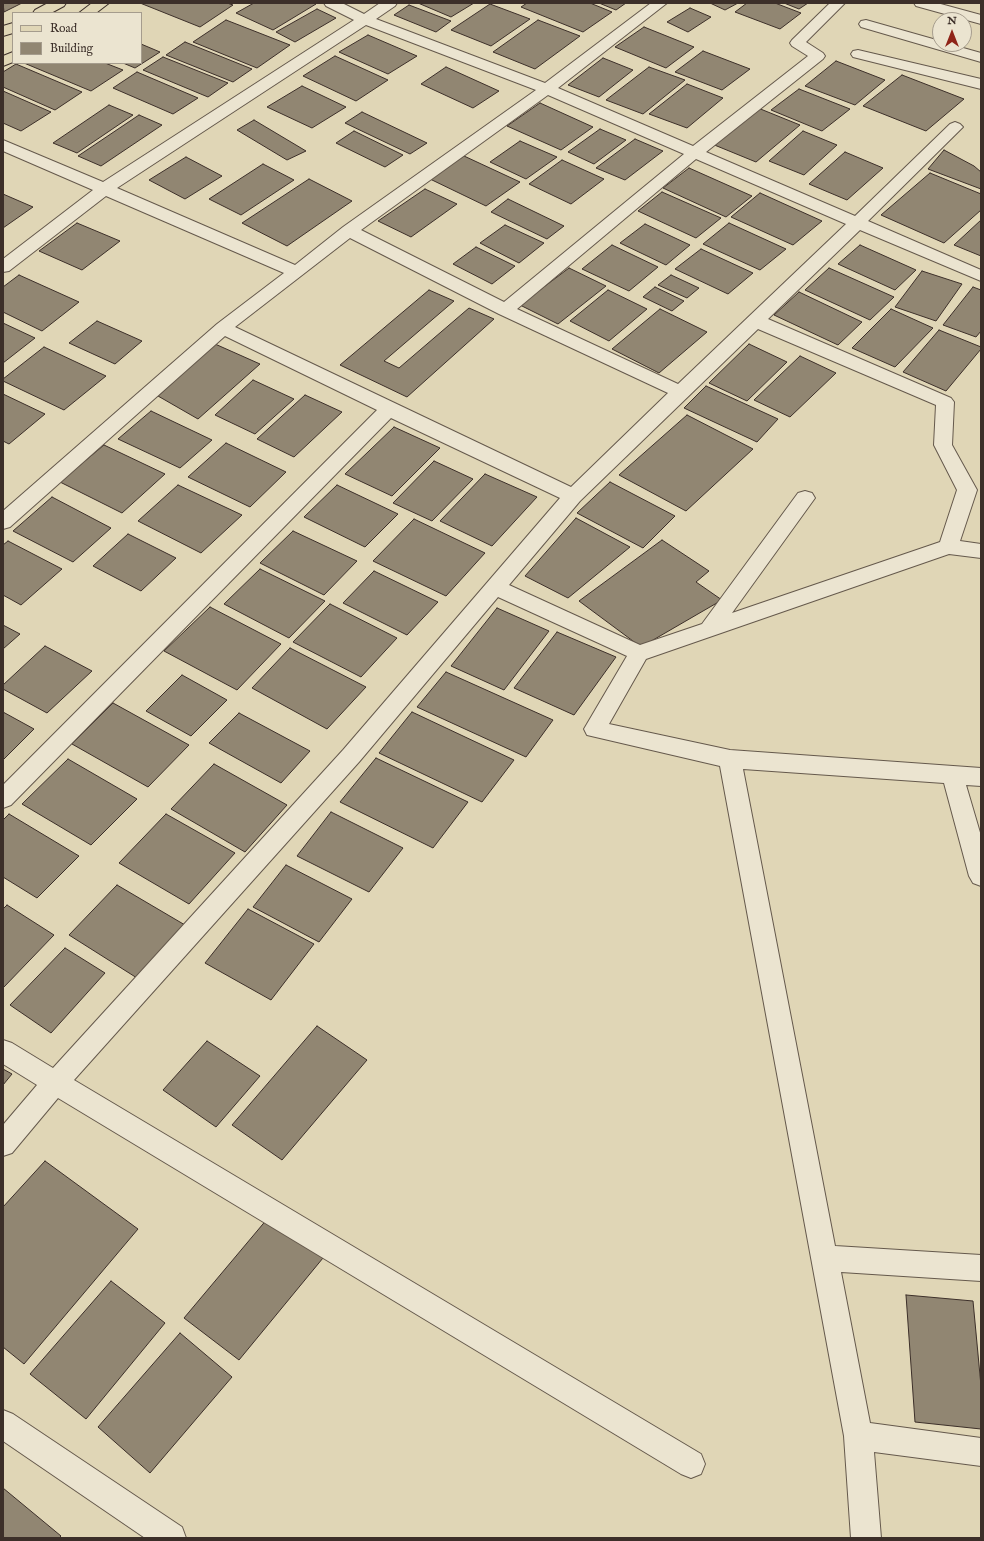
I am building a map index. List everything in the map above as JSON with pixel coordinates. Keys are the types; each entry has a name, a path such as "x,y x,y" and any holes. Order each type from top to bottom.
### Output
{"main road":[{"path":"42,12 59,3"},
{"path":"88,12 102,3"},
{"path":"3,32 12,28"},
{"path":"3,62 12,57"}],"street":[{"path":"331,3 364,19 547,89 857,224 981,276"},
{"path":"3,267 106,188 390,3"},
{"path":"3,522 223,328 349,231 547,89 660,3"},
{"path":"505,310 694,153 818,56 797,43 838,3"},
{"path":"921,3 981,20"},
{"path":"866,24 981,58"},
{"path":"858,54 978,87"},
{"path":"3,1144 56,1082 351,756 573,496 857,224 955,127"},
{"path":"3,145 106,188 297,272"},
{"path":"349,231 505,310 680,392"},
{"path":"756,321 945,402 943,445 968,490 948,546"},
{"path":"223,328 389,410 573,496"},
{"path":"3,799 389,410"},
{"path":"709,630 805,498"},
{"path":"981,551 948,546 639,653 595,729 730,759 981,777"},
{"path":"495,587 639,653"},
{"path":"730,759 858,1436 866,1538"},
{"path":"952,774 981,876"},
{"path":"3,1051 690,1464"},
{"path":"824,1258 981,1268"},
{"path":"3,1424 171,1538"},
{"path":"858,1436 981,1452"}],"building":[{"path":"3,3 22,3 4,12"},
{"path":"140,3 227,3 233,5 200,27"},
{"path":"254,3 316,4 273,30 236,13"},
{"path":"418,3 474,3 451,17"},
{"path":"527,3 590,3 612,12 583,32 521,7"},
{"path":"599,3 626,3 616,10"},
{"path":"710,3 738,3 725,10"},
{"path":"747,3 775,3 801,13 780,29 735,12"},
{"path":"784,3 808,3 799,9"},
{"path":"490,4 530,19 491,46 451,30"},
{"path":"409,5 451,21 436,32 394,15"},
{"path":"690,8 711,17 688,32 667,22"},
{"path":"317,9 336,18 295,42 276,32"},
{"path":"226,20 290,45 257,68 193,42"},
{"path":"538,20 580,36 535,69 493,52"},
{"path":"644,27 694,47 666,68 615,47"},
{"path":"368,35 417,56 388,74 339,52"},
{"path":"185,42 252,69 233,82 166,55"},
{"path":"142,44 160,52 142,64"},
{"path":"703,51 750,69 722,90 675,72"},
{"path":"335,56 388,80 356,101 303,76"},
{"path":"163,57 228,83 208,97 143,70"},
{"path":"603,58 633,70 599,97 568,85"},
{"path":"836,61 885,80 855,105 805,86"},
{"path":"16,64 82,92 55,110 3,87 3,72"},
{"path":"26,64 108,64 123,70 91,91"},
{"path":"125,64 141,64 135,68"},
{"path":"446,67 499,91 473,108 421,84"},
{"path":"649,67 685,80 643,114 606,100"},
{"path":"137,72 198,98 173,114 113,88"},
{"path":"902,75 964,99 926,131 863,106"},
{"path":"687,84 723,98 687,128 649,114"},
{"path":"302,86 346,107 312,128 267,107"},
{"path":"799,89 850,109 822,131 771,110"},
{"path":"3,91 51,112 21,131 3,123"},
{"path":"540,103 593,127 561,150 507,126"},
{"path":"109,105 133,115 77,153 53,143"},
{"path":"758,108 800,125 756,162 712,144"},
{"path":"362,112 427,143 410,154 345,123"},
{"path":"139,115 162,125 101,166 78,156"},
{"path":"254,120 306,151 287,160 237,130"},
{"path":"600,129 626,140 594,164 568,152"},
{"path":"354,131 403,155 385,167 336,143"},
{"path":"803,131 837,145 804,175 769,161"},
{"path":"635,139 663,151 625,180 596,168"},
{"path":"520,141 557,157 526,179 490,162"},
{"path":"944,150 974,166 981,172 981,189 928,169"},
{"path":"845,152 883,168 847,200 809,184"},
{"path":"464,156 520,182 486,206 430,179"},
{"path":"186,157 222,176 185,199 149,180"},
{"path":"562,160 604,179 571,204 529,184"},
{"path":"263,164 294,180 241,215 209,199"},
{"path":"689,168 752,196 726,217 663,188"},
{"path":"930,173 981,194 981,210 944,243 881,215"},
{"path":"309,179 352,201 287,246 242,223"},
{"path":"425,189 457,204 411,237 378,221"},
{"path":"662,192 721,218 696,238 638,211"},
{"path":"760,193 822,221 793,245 731,217"},
{"path":"3,194 33,207 3,228"},
{"path":"508,199 564,226 547,239 491,212"},
{"path":"981,220 981,256 954,245"},
{"path":"77,223 120,241 82,270 39,251"},
{"path":"729,223 786,249 760,270 703,244"},
{"path":"645,224 690,245 666,265 620,243"},
{"path":"505,225 544,243 519,263 480,243"},
{"path":"612,245 658,267 629,291 582,269"},
{"path":"860,245 916,270 895,290 838,264"},
{"path":"476,247 515,266 492,284 453,264"},
{"path":"701,249 753,273 728,294 675,269"},
{"path":"569,268 606,286 558,324 520,305"},
{"path":"829,268 894,297 870,320 805,290"},
{"path":"922,271 962,284 936,321 895,307"},
{"path":"19,275 79,302 42,331 3,312 3,287"},
{"path":"671,275 699,288 687,298 658,285"},
{"path":"655,287 684,301 672,311 643,297"},
{"path":"973,287 981,290 981,331 976,337 943,325"},
{"path":"429,290 454,301 384,361 399,368 469,308 494,319 407,397 340,365"},
{"path":"608,290 647,309 609,341 570,321"},
{"path":"799,292 862,322 838,345 774,315"},
{"path":"660,309 707,332 659,373 612,349"},
{"path":"891,309 933,328 895,367 852,348"},
{"path":"97,321 142,341 115,364 69,343"},
{"path":"3,323 35,338 3,363"},
{"path":"939,330 981,347 981,349 946,391 903,372"},
{"path":"215,344 260,364 198,419 158,396"},
{"path":"749,344 787,362 747,401 709,383"},
{"path":"44,347 106,376 64,410 3,381 3,379"},
{"path":"800,356 836,373 790,417 754,400"},
{"path":"253,380 294,399 255,434 215,415"},
{"path":"706,386 778,419 757,442 684,408"},
{"path":"3,394 45,414 9,444 3,441"},
{"path":"305,395 342,412 294,457 257,439"},
{"path":"151,411 212,440 180,468 118,439"},
{"path":"687,415 753,449 686,511 619,475"},
{"path":"394,427 440,448 392,496 345,474"},
{"path":"226,443 286,472 250,507 188,477"},
{"path":"104,445 165,474 122,513 60,482"},
{"path":"434,461 473,479 432,521 393,503"},
{"path":"485,474 537,497 492,546 440,521"},
{"path":"610,482 675,516 643,548 577,513"},
{"path":"178,485 242,515 201,553 138,521"},
{"path":"337,485 398,514 365,547 304,517"},
{"path":"52,497 111,528 73,562 13,531"},
{"path":"576,518 630,547 568,598 525,576"},
{"path":"414,519 485,553 446,596 373,561"},
{"path":"293,531 357,561 324,595 260,563"},
{"path":"128,534 176,558 141,591 93,566"},
{"path":"662,540 709,571 696,582 722,600 641,647 579,601"},
{"path":"8,541 62,569 21,605 3,595 3,545"},
{"path":"260,569 325,601 289,638 224,604"},
{"path":"374,571 438,602 407,635 343,603"},
{"path":"330,604 397,638 361,677 293,642"},
{"path":"210,607 281,644 237,690 164,651"},
{"path":"497,608 549,631 504,690 451,666"},
{"path":"3,625 20,634 3,649"},
{"path":"557,632 616,657 574,715 514,688"},
{"path":"45,646 92,671 47,713 3,689 3,685"},
{"path":"290,648 366,687 327,729 252,688"},
{"path":"446,672 553,720 526,757 417,707"},
{"path":"182,675 227,700 191,736 146,711"},
{"path":"113,703 189,745 148,787 72,744"},
{"path":"3,712 34,729 3,760"},
{"path":"412,712 514,760 482,802 379,753"},
{"path":"239,713 310,751 281,783 209,743"},
{"path":"376,758 468,802 433,848 340,802"},
{"path":"68,759 137,799 91,845 22,804"},
{"path":"214,764 287,805 245,852 171,809"},
{"path":"331,812 403,848 369,892 297,856"},
{"path":"9,814 79,856 37,898 3,877 3,820"},
{"path":"166,814 235,853 189,904 119,863"},
{"path":"286,865 352,899 319,942 253,907"},
{"path":"117,885 185,925 137,978 69,935"},
{"path":"7,905 54,935 3,988 3,909"},
{"path":"248,909 314,944 271,1000 205,963"},
{"path":"65,948 105,973 51,1033 10,1005"},
{"path":"317,1026 367,1060 282,1160 232,1125"},
{"path":"207,1041 260,1076 216,1127 163,1090"},
{"path":"3,1069 12,1074 3,1085"},
{"path":"45,1161 138,1229 24,1364 3,1347 3,1207"},
{"path":"268,1218 323,1258 239,1360 184,1318"},
{"path":"111,1281 165,1323 86,1419 30,1374"},
{"path":"906,1295 973,1301 981,1386 981,1429 915,1422"},
{"path":"180,1333 232,1377 150,1473 98,1427"},
{"path":"3,1488 61,1536 59,1538 3,1538"}]}
